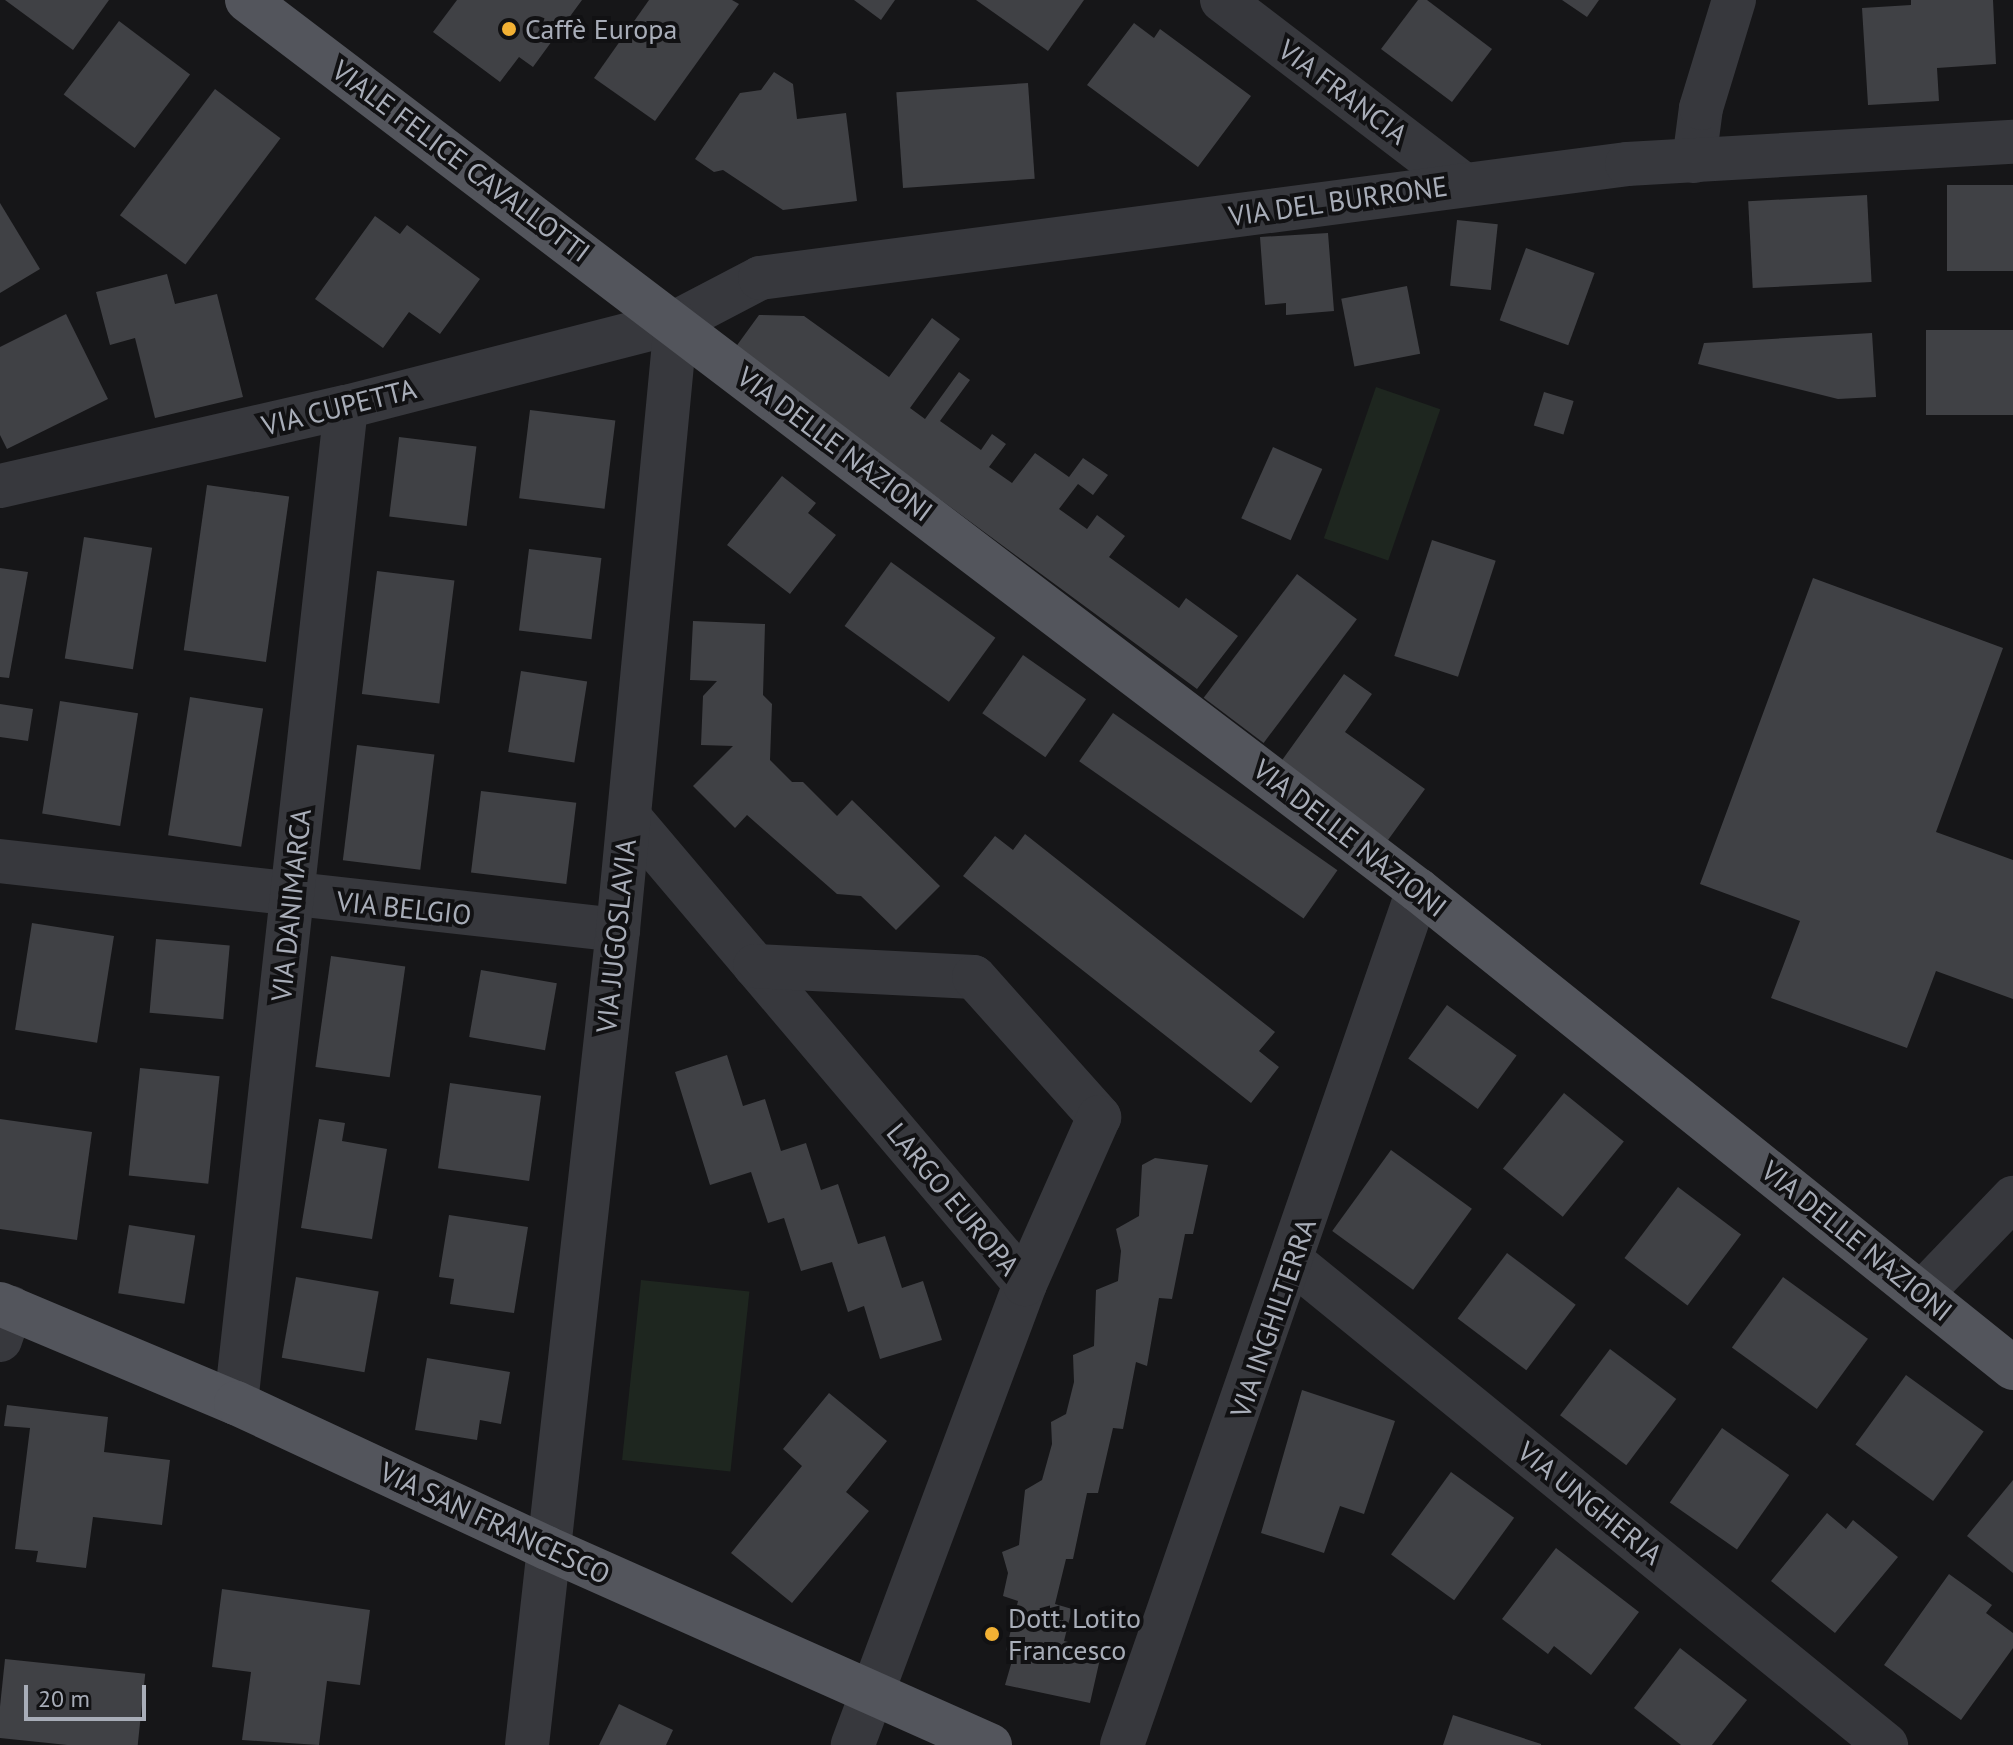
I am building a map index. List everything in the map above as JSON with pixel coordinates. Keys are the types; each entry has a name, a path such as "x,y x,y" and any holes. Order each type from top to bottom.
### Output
{"main road":[{"name":"VIALE FELICE CAVALLOTTI","path":"247,0 676,322"},
{"name":"VIA DELLE NAZIONI","path":"676,322 1418,890 2013,1368"},
{"name":"VIA SAN FRANCESCO","path":"4,1318 236,1403 547,1548 873,1694 970,1742"}],"street":[{"name":"VIA FRANCIA","path":"1222,0 1463,184"},
{"path":"1694,161 1701,108 1734,0"},
{"name":"VIA DEL BURRONE","path":"676,322 760,278 1463,184 1694,161 2013,142"},
{"name":"VIA CUPETTA","path":"0,486 346,407 676,322"},
{"name":"VIA JUGOSLAVIA","path":"527,1745 618,930 676,322"},
{"name":"VIA DANIMARCA","path":"236,1403 346,407"},
{"name":"LARGO EUROPA","path":"629,817 1025,1284 853,1745"},
{"name":"VIA BELGIO","path":"0,861 618,930"},
{"name":"VIA INGHILTERRA","path":"1122,1745 1293,1262 1418,890"},
{"path":"755,966 974,977 1099,1117 1025,1284"},
{"path":"1922,1293 2013,1198"},
{"name":"VIA UNGHERIA","path":"1293,1262 1886,1745"}],"shaded area":[{"path":"1376,387 1440,409 1388,560 1324,538"},
{"path":"641,1280 749,1291 730,1471 622,1460"}],"building":[{"path":"5,0 109,0 73,50"},
{"path":"457,0 582,0 533,67 519,57 500,82 433,32"},
{"path":"649,0 732,0 739,4 655,121 594,78"},
{"path":"854,0 895,0 881,20"},
{"path":"976,0 1084,0 1048,51"},
{"path":"1418,0 1427,0 1492,49 1452,102 1381,49"},
{"path":"1562,0 1599,0 1587,17"},
{"path":"1911,0 1993,0 1996,64 1937,68 1939,101 1868,105 1862,8 1911,5"},
{"path":"119,21 190,75 135,148 64,94"},
{"path":"1134,23 1154,38 1160,29 1251,96 1198,167 1087,85"},
{"path":"774,72 793,84 797,119 846,113 857,201 783,210 723,170 714,172 695,159 740,93 761,90"},
{"path":"1028,83 1035,179 903,188 896,92"},
{"path":"215,89 280,138 185,265 120,215"},
{"path":"1947,185 2013,185 2013,271 1947,271"},
{"path":"1867,195 1872,282 1753,288 1748,201"},
{"path":"0,203 40,269 0,293"},
{"path":"375,216 400,234 407,225 480,279 440,334 409,312 383,348 315,299"},
{"path":"1457,220 1498,224 1491,290 1450,286"},
{"path":"1328,233 1334,311 1286,315 1286,303 1265,305 1260,237"},
{"path":"1526,248 1595,273 1568,345 1500,320"},
{"path":"167,274 175,304 217,294 243,397 155,418 135,338 110,345 96,292"},
{"path":"1407,286 1420,354 1354,367 1341,299"},
{"path":"66,314 108,399 7,449 0,435 0,347"},
{"path":"759,315 804,316 889,377 932,318 960,339 910,408 925,419 959,372 970,380 940,421 981,450 992,434 1006,444 989,467 1012,483 1035,453 1069,477 1083,458 1108,475 1093,495 1078,484 1059,509 1087,529 1097,515 1125,536 1109,557 1179,608 1186,598 1238,636 1197,689 735,348"},
{"path":"1926,330 2013,330 2013,415 1926,415"},
{"path":"1872,333 1876,397 1838,399 1698,364 1704,343"},
{"path":"1544,392 1574,401 1563,435 1534,425"},
{"path":"530,410 615,420 605,509 519,498"},
{"path":"399,437 476,447 467,526 389,516"},
{"path":"1273,447 1322,469 1291,540 1241,518"},
{"path":"782,476 816,503 808,513 836,535 790,594 727,545"},
{"path":"207,485 289,497 266,662 184,650"},
{"path":"84,537 152,548 133,669 65,658"},
{"path":"1432,540 1496,561 1458,677 1394,656"},
{"path":"529,549 601,558 591,639 519,630"},
{"path":"891,562 995,638 949,702 845,626"},
{"path":"0,568 28,572 9,678 0,677"},
{"path":"377,571 454,581 439,704 362,694"},
{"path":"1297,574 1357,619 1264,743 1204,698"},
{"path":"1813,578 2003,648 1936,832 2013,860 2013,999 1936,971 1907,1048 1771,998 1800,921 1700,884"},
{"path":"693,621 765,624 763,695 772,704 770,760 792,782 803,782 837,816 852,800 940,886 896,930 861,896 837,894 747,815 735,828 693,786 733,746 701,745 703,696 717,681 690,680"},
{"path":"1023,655 1086,699 1045,757 982,713"},
{"path":"521,671 587,681 574,762 508,752"},
{"path":"1344,674 1372,694 1345,732 1425,789 1388,840 1280,763"},
{"path":"190,697 263,709 241,847 168,835"},
{"path":"60,701 138,713 120,826 42,814"},
{"path":"0,704 33,709 28,741 0,737"},
{"path":"1113,713 1337,870 1304,918 1079,761"},
{"path":"357,745 434,755 420,870 343,860"},
{"path":"481,791 576,803 566,884 471,872"},
{"path":"1025,834 1275,1032 1259,1051 1279,1067 1251,1103 963,876 995,836 1013,850"},
{"path":"32,923 114,936 97,1043 15,1030"},
{"path":"156,939 230,945 223,1019 150,1013"},
{"path":"331,956 405,966 390,1077 315,1067"},
{"path":"481,970 557,983 545,1050 469,1037"},
{"path":"1447,1005 1517,1056 1478,1109 1408,1058"},
{"path":"727,1055 743,1106 765,1099 781,1151 806,1143 821,1190 838,1184 858,1244 885,1236 902,1288 923,1281 942,1340 880,1359 864,1306 848,1312 832,1262 801,1271 784,1218 768,1223 751,1172 710,1185 675,1072"},
{"path":"140,1068 220,1076 208,1184 129,1175"},
{"path":"450,1083 541,1096 529,1181 438,1168"},
{"path":"1564,1093 1624,1141 1563,1217 1503,1168"},
{"path":"0,1119 92,1132 77,1240 0,1229"},
{"path":"319,1119 345,1123 342,1141 387,1149 372,1239 301,1228"},
{"path":"1391,1150 1472,1209 1413,1290 1332,1231"},
{"path":"1155,1158 1208,1165 1193,1234 1185,1234 1172,1299 1159,1298 1147,1366 1136,1362 1123,1429 1113,1428 1098,1493 1087,1493 1073,1559 1066,1559 1055,1604 1072,1609 1064,1641 1102,1650 1090,1703 1005,1685 1014,1654 1006,1650 1018,1601 1003,1596 1008,1573 1002,1552 1019,1545 1025,1490 1042,1480 1052,1444 1051,1422 1066,1414 1074,1382 1073,1355 1094,1346 1096,1290 1118,1281 1121,1251 1116,1229 1139,1216 1142,1165"},
{"path":"1678,1187 1741,1235 1688,1306 1624,1258"},
{"path":"449,1215 528,1227 514,1313 450,1304 454,1279 439,1277"},
{"path":"129,1225 195,1235 184,1304 118,1293"},
{"path":"1507,1253 1576,1305 1526,1370 1458,1318"},
{"path":"296,1277 379,1292 364,1372 282,1358"},
{"path":"1783,1277 1868,1339 1817,1409 1732,1347"},
{"path":"1610,1349 1676,1399 1626,1465 1560,1415"},
{"path":"427,1358 510,1372 501,1424 480,1420 477,1440 415,1430"},
{"path":"1906,1375 1984,1431 1933,1501 1855,1445"},
{"path":"1302,1390 1395,1421 1364,1514 1340,1506 1324,1553 1261,1533"},
{"path":"829,1393 887,1441 846,1492 869,1511 792,1603 731,1553 802,1466 783,1449"},
{"path":"7,1405 108,1417 104,1452 170,1460 162,1525 93,1517 86,1568 36,1562 38,1551 15,1549 30,1428 4,1426"},
{"path":"1722,1428 1789,1475 1737,1550 1670,1503"},
{"path":"1451,1472 1514,1518 1454,1600 1391,1555"},
{"path":"2013,1480 2013,1573 1967,1536"},
{"path":"1827,1513 1846,1529 1853,1520 1898,1557 1835,1633 1771,1581"},
{"path":"1556,1548 1639,1612 1591,1675 1554,1646 1548,1654 1502,1619"},
{"path":"1949,1574 1992,1605 1986,1613 2013,1633 2013,1648 1961,1720 1884,1665"},
{"path":"222,1589 370,1610 360,1685 327,1681 319,1745 242,1740 251,1672 212,1667"},
{"path":"1680,1648 1747,1700 1712,1745 1681,1745 1634,1708"},
{"path":"5,1659 145,1674 138,1745 67,1745 0,1738"},
{"path":"619,1704 673,1730 666,1745 599,1745"},
{"path":"1453,1715 1541,1744 1541,1745 1443,1745"}],"place":[{"name":"Caffè Europa","path":"509,29"},
{"name":"Dott. Lotito Francesco","path":"992,1634"}]}
